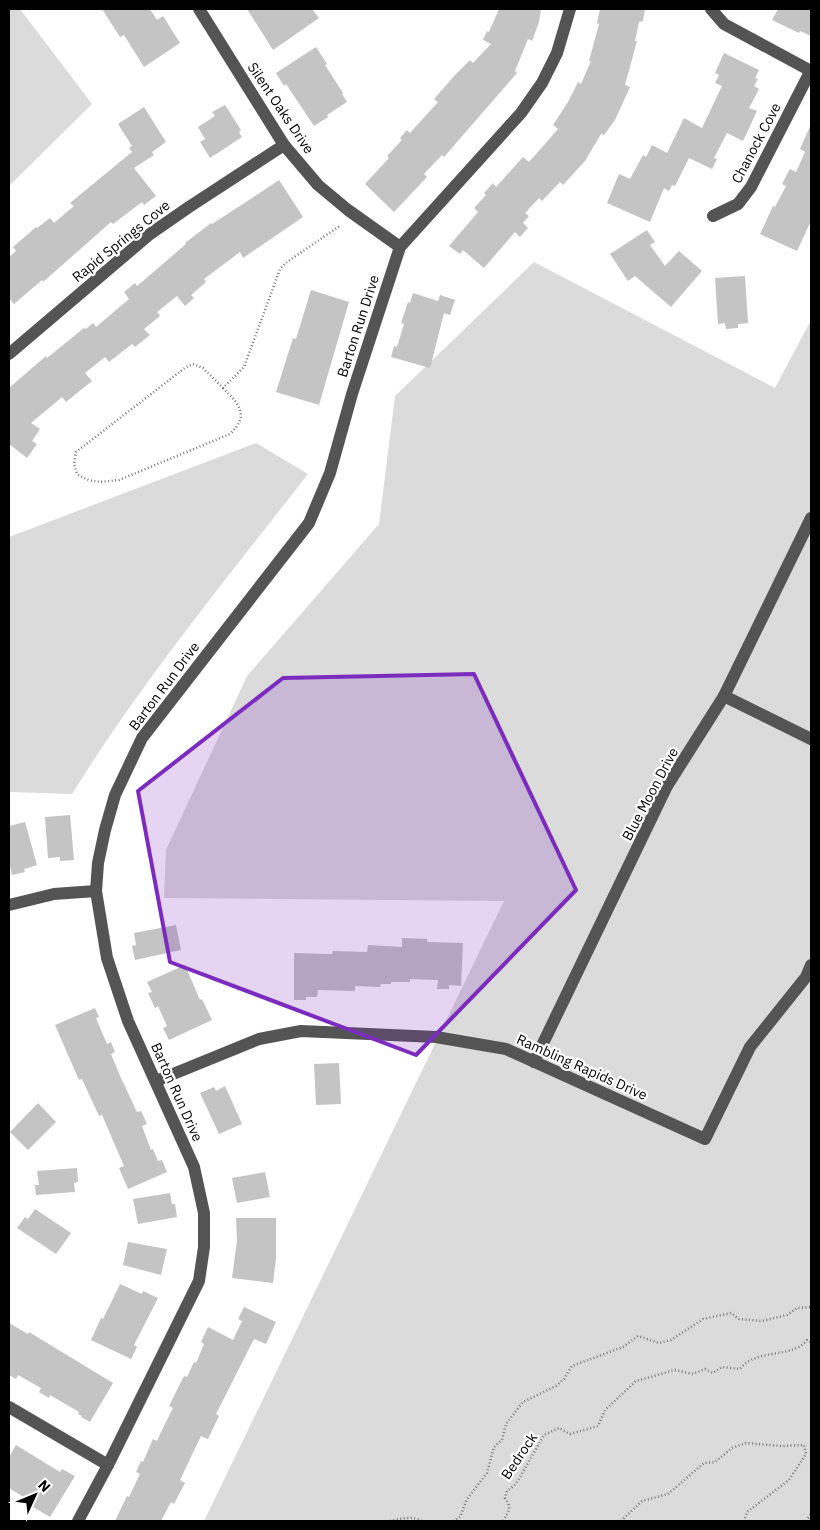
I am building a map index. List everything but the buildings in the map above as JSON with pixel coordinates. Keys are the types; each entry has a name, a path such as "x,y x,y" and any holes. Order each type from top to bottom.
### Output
{"street":[{"name":"Silent Oaks Drive","path":"199,9 284,145 318,185 348,210 400,247"},
{"name":"Barton Run Drive","path":"78,1521 108,1466 199,1281 204,1247 204,1213 194,1167 128,1021 116,990 107,958 96,891 98,863 114,795 142,738 309,523 330,473 352,394 400,247 521,113 542,83 557,54 570,9"},
{"path":"711,9 724,24 732,29 811,71"},
{"name":"Chanock Cove","path":"713,216 738,204 751,187 811,71"},
{"name":"Rapid Springs Cove","path":"9,354 150,234 284,145"},
{"name":"Blue Moon Drive","path":"534,1062 667,786 724,696 811,520"},
{"path":"724,696 811,740"},
{"path":"9,905 54,894 96,891"},
{"name":"Rambling Rapids Drive","path":"156,1081 259,1039 301,1031 436,1037 506,1049 705,1139 750,1047 806,977 811,965"},
{"path":"9,1407 108,1466"}],"path":[{"path":"223,388 244,367 280,269 287,262 341,225"},
{"path":"193,364 203,368 223,388 236,402 241,416 239,425 230,434 119,480 99,483 88,481 77,474 74,464 76,452 186,367 193,364"},
{"path":"452,1521 460,1517 467,1499 487,1473 494,1447 502,1440 506,1424 523,1402 556,1386 564,1379 572,1366 623,1347 638,1336 659,1343 671,1340 703,1319 731,1313 739,1319 762,1321 787,1315 797,1308 811,1307"},
{"name":"Bedrock","path":"503,1521 509,1511 510,1504 506,1498 506,1491 516,1484 544,1436 559,1428 570,1434 598,1426 605,1410 636,1381 675,1370 693,1374 705,1369 713,1372 722,1367 740,1369 744,1363 762,1355 770,1356 803,1346 807,1340 811,1342"},
{"path":"621,1521 642,1501 668,1494 704,1463 715,1462 732,1448 746,1443 782,1446 804,1444 806,1454 790,1480 747,1512 744,1521"},
{"path":"806,1521 811,1514"},
{"path":"390,1521 403,1518 419,1519 422,1521"}],"highlighted area":[{"path":"474,674 576,890 416,1055 170,962 138,791 283,678"}],"shaded area":[{"path":"9,9 20,9 92,104 9,186"},
{"path":"534,262 775,388 811,320 811,1521 204,1521 504,901 164,898 166,850 247,676 379,524 395,396"},
{"path":"256,443 308,474 156,671 72,794 9,792 9,537"}]}
